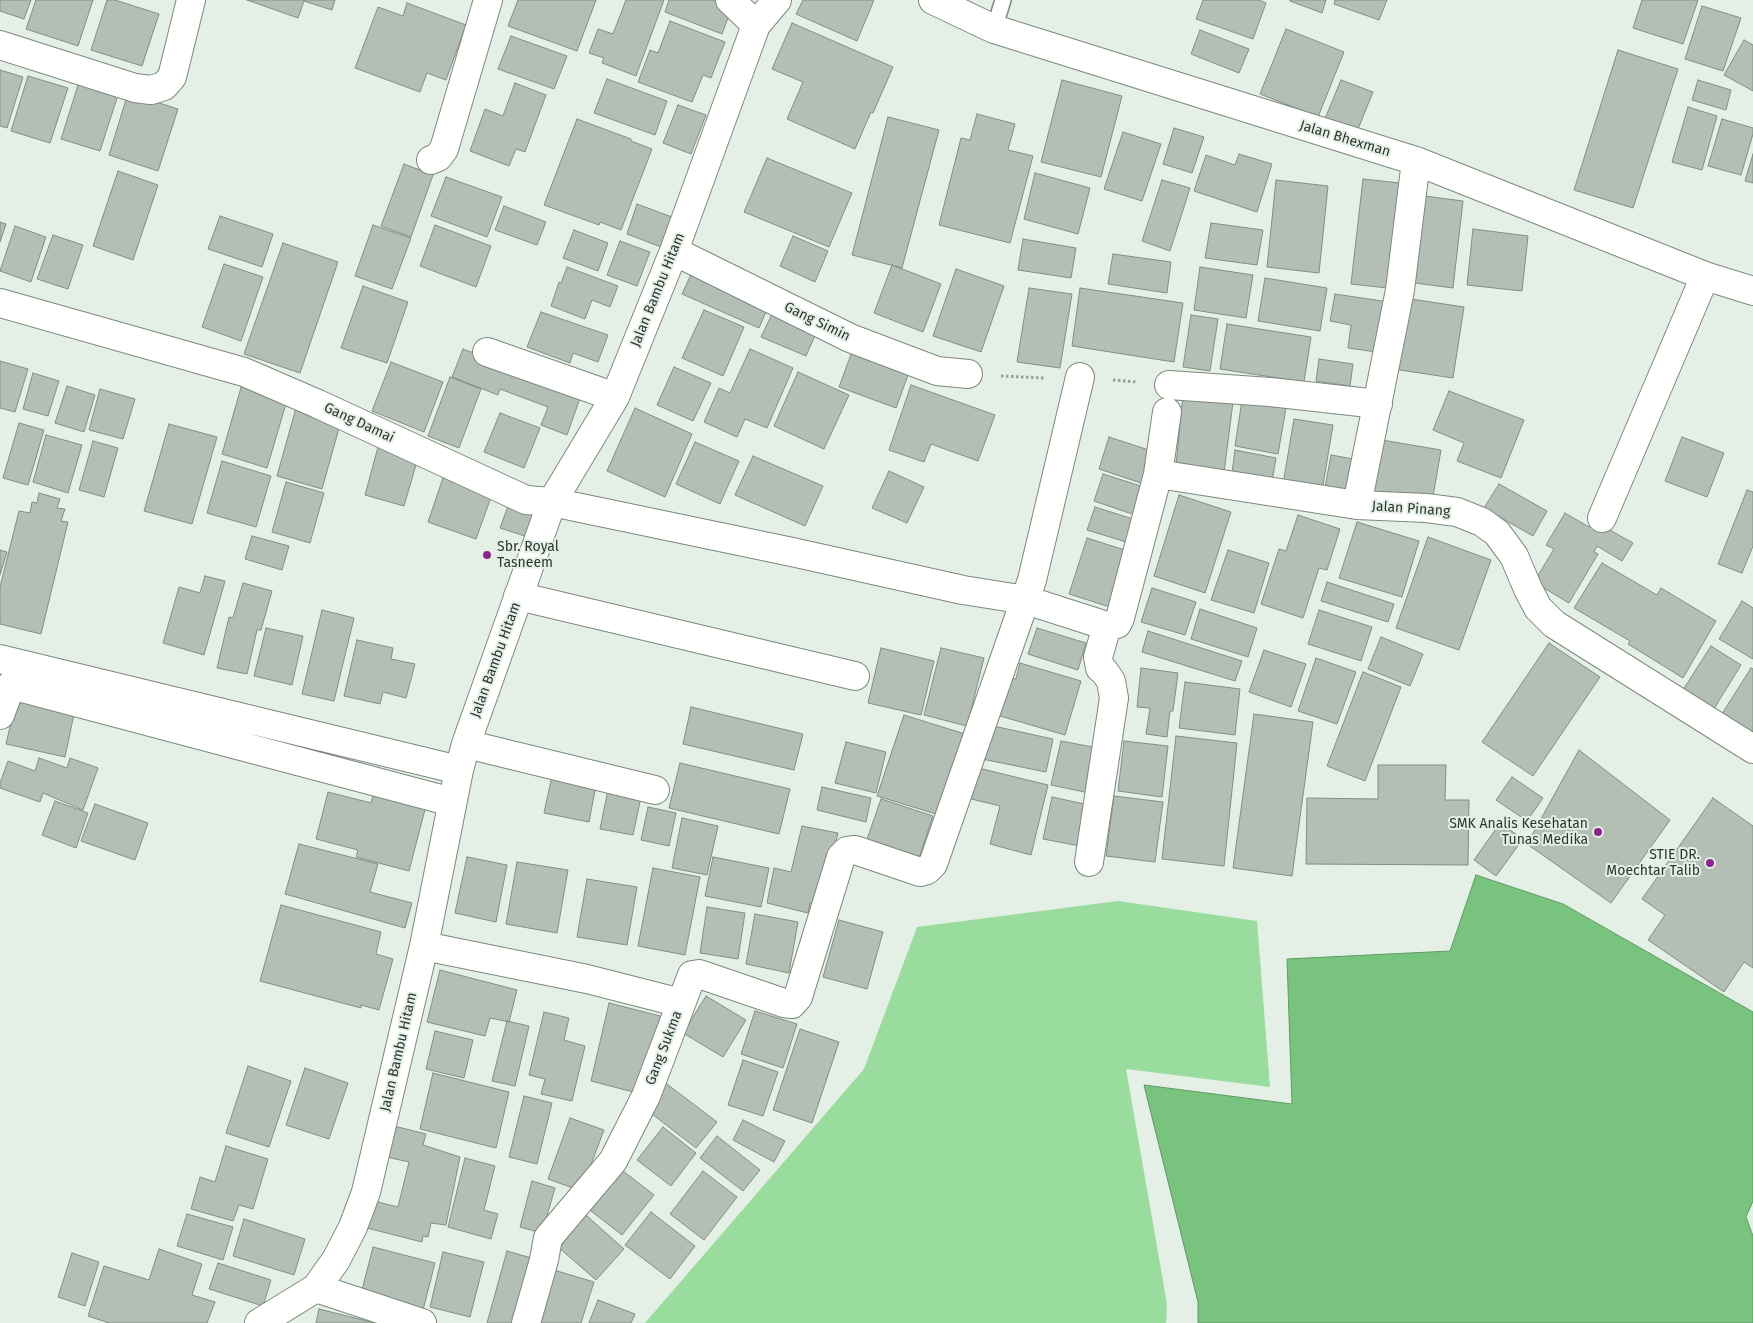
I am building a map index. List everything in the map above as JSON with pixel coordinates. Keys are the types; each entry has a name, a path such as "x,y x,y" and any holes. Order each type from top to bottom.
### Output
{"street":[{"path":"0,45 135,88 151,90 164,86 172,77 191,0"},
{"path":"432,160 438,157 444,149 488,0"},
{"path":"730,0 756,25 776,0"},
{"name":"Jalan Bhexman","path":"933,0 994,29 1416,161 1705,276 1753,291"},
{"name":"Jalan Bambu Hitam","path":"259,1323 316,1288 336,1260 353,1227 366,1192 424,946 462,757 552,502 615,396 674,251 756,25"},
{"path":"1357,505 1400,290 1416,161"},
{"name":"Gang Simin","path":"674,251 850,338 937,371 968,374"},
{"path":"1602,518 1705,276"},
{"name":"Gang Damai","path":"0,303 244,372 526,500 552,502 963,590 1026,600 1107,626"},
{"path":"487,352 615,396"},
{"path":"682,1003 692,976 699,974 784,1003 792,1004 798,997 840,857 847,852 855,850 920,872 927,870 933,864 1026,600 1080,377"},
{"path":"1169,385 1270,392 1378,404"},
{"path":"1089,862 1114,698 1111,682 1100,668 1098,657 1107,626 1117,624 1120,618 1158,474 1166,412"},
{"name":"Jalan Pinang","path":"1158,474 1357,505 1426,508 1457,512 1482,522 1497,533 1514,556 1538,608 1554,624 1753,749"},
{"path":"518,596 856,676"},
{"path":"0,659 462,757 655,790"},
{"path":"0,715 11,685 452,802"},
{"name":"Gang Sukma","path":"424,946 587,979 682,1003 646,1096 613,1161 548,1238 544,1260 526,1323"},
{"path":"316,1288 422,1323"}],"lane":[{"path":"994,29 1003,0"}],"shaded area":[{"path":"1476,875 1563,904 1753,1012 1753,1201 1746,1217 1753,1236 1753,1323 1198,1323 1198,1302 1144,1085 1292,1104 1287,959 1450,951"},
{"path":"1118,901 1257,921 1270,1087 1126,1069 1167,1304 1166,1323 645,1323 864,1069 917,927"}],"building":[{"path":"0,0 31,0 24,19 0,11"},
{"path":"36,0 93,0 78,46 26,29"},
{"path":"107,0 115,0 159,14 142,66 91,50"},
{"path":"247,0 335,0 332,10 304,1 298,18"},
{"path":"518,0 596,0 577,51 508,26"},
{"path":"626,0 664,0 636,76 602,63 604,58 589,53 598,29 613,34"},
{"path":"669,0 712,0 732,7 722,34 665,12"},
{"path":"803,0 874,0 857,41 796,14"},
{"path":"1203,0 1259,0 1266,3 1253,39 1196,19"},
{"path":"1290,0 1326,0 1322,13"},
{"path":"1335,0 1387,0 1379,20 1334,4"},
{"path":"1642,0 1698,0 1683,44 1633,28"},
{"path":"407,3 466,25 446,80 427,73 420,92 355,68 378,7 403,16"},
{"path":"1702,6 1741,18 1723,71 1685,59"},
{"path":"670,21 725,42 711,78 703,75 692,102 638,82 650,50 658,53"},
{"path":"792,23 893,67 855,149 787,119 803,82 772,69"},
{"path":"1286,29 1344,52 1318,117 1260,94"},
{"path":"1200,30 1249,49 1239,73 1191,54"},
{"path":"511,36 567,56 554,89 498,69"},
{"path":"1744,40 1753,45 1753,91 1724,75"},
{"path":"1618,50 1678,69 1633,208 1574,190"},
{"path":"0,70 23,77 7,128 0,126"},
{"path":"28,76 68,88 50,143 11,131"},
{"path":"607,79 667,101 655,135 594,113"},
{"path":"1062,80 1122,96 1101,177 1041,162"},
{"path":"1341,80 1373,92 1356,134 1324,121"},
{"path":"1698,80 1731,90 1726,110 1692,100"},
{"path":"79,82 118,95 100,151 61,139"},
{"path":"515,83 546,95 525,152 516,149 509,166 470,151 485,109 503,116"},
{"path":"128,93 178,109 158,171 109,155"},
{"path":"678,105 706,115 691,154 663,143"},
{"path":"1688,107 1717,116 1702,170 1672,162"},
{"path":"977,114 1015,124 1008,150 1033,156 1010,243 939,225 961,138 970,140"},
{"path":"888,117 939,130 902,268 852,255"},
{"path":"577,119 652,149 621,230 600,222 599,225 544,205"},
{"path":"1722,119 1753,128 1741,175 1708,166"},
{"path":"1174,128 1204,137 1192,173 1163,164"},
{"path":"1123,132 1161,144 1142,201 1104,189"},
{"path":"1239,154 1272,164 1257,212 1194,191 1206,155 1235,165"},
{"path":"1753,154 1753,183 1745,181"},
{"path":"767,158 852,193 829,247 744,212"},
{"path":"404,164 433,175 411,237 381,226"},
{"path":"118,171 158,185 133,260 93,246"},
{"path":"1035,173 1090,188 1078,234 1024,219"},
{"path":"446,177 502,197 487,237 431,216"},
{"path":"1363,179 1409,184 1397,289 1351,284"},
{"path":"1162,180 1190,188 1170,251 1142,241"},
{"path":"1276,180 1328,186 1319,273 1267,267"},
{"path":"1417,195 1463,201 1453,288 1407,282"},
{"path":"637,204 672,217 661,247 627,234"},
{"path":"504,206 546,222 537,245 495,230"},
{"path":"220,216 273,234 262,267 208,249"},
{"path":"0,222 6,224 0,242"},
{"path":"1211,223 1263,230 1257,265 1205,258"},
{"path":"373,225 411,238 392,289 355,276"},
{"path":"435,225 491,246 476,287 420,266"},
{"path":"15,226 46,237 31,282 0,271"},
{"path":"1473,229 1528,236 1522,291 1467,285"},
{"path":"574,230 608,243 598,271 563,258"},
{"path":"53,235 83,245 68,289 37,279"},
{"path":"793,236 828,251 815,282 780,266"},
{"path":"1023,239 1076,248 1071,278 1018,270"},
{"path":"620,241 650,252 637,286 607,275"},
{"path":"283,243 338,262 300,373 244,354"},
{"path":"1113,254 1171,262 1167,293 1108,284"},
{"path":"224,264 263,277 241,341 202,327"},
{"path":"892,265 941,284 923,332 874,313"},
{"path":"567,267 618,286 610,307 592,300 585,319 551,306 559,282 561,283"},
{"path":"1200,267 1253,275 1246,318 1194,310"},
{"path":"694,268 770,302 759,328 682,294"},
{"path":"956,269 1004,286 981,352 933,336"},
{"path":"1265,278 1327,288 1320,331 1258,321"},
{"path":"363,286 408,302 387,363 341,348"},
{"path":"1029,288 1072,294 1060,368 1017,362"},
{"path":"1080,288 1183,303 1174,362 1072,346"},
{"path":"1335,294 1389,302 1384,353 1348,348 1351,325 1330,321"},
{"path":"1404,298 1464,307 1453,378 1393,369"},
{"path":"704,310 744,327 723,376 682,358"},
{"path":"541,312 608,335 598,362 573,353 570,363 527,347"},
{"path":"773,312 817,331 806,356 761,337"},
{"path":"1191,315 1218,319 1210,371 1183,367"},
{"path":"1227,324 1311,337 1304,382 1220,369"},
{"path":"854,346 911,367 896,408 839,387"},
{"path":"463,349 583,390 567,435 541,425 548,407 500,389 498,395 452,377"},
{"path":"750,349 793,368 767,428 745,419 737,437 704,422 719,388 730,393"},
{"path":"1319,359 1353,364 1350,386 1316,381"},
{"path":"0,361 28,369 15,412 0,408"},
{"path":"391,362 443,382 424,432 372,411"},
{"path":"674,367 711,383 693,421 657,405"},
{"path":"798,372 849,395 824,449 774,426"},
{"path":"33,373 59,381 48,416 23,409"},
{"path":"450,377 481,389 459,448 428,436"},
{"path":"242,384 288,397 267,468 222,454"},
{"path":"911,385 995,415 978,461 931,444 924,462 889,450"},
{"path":"67,386 95,395 84,432 55,423"},
{"path":"100,389 135,399 123,439 89,430"},
{"path":"1449,391 1524,420 1501,478 1457,461 1464,443 1433,430"},
{"path":"1183,395 1233,402 1224,473 1176,465"},
{"path":"1242,400 1286,408 1278,454 1235,446"},
{"path":"296,408 341,421 322,489 277,476"},
{"path":"635,408 692,434 665,497 607,471"},
{"path":"500,413 540,428 524,468 484,452"},
{"path":"1294,419 1333,425 1322,491 1283,484"},
{"path":"19,423 44,430 28,485 3,478"},
{"path":"169,424 217,437 192,524 144,511"},
{"path":"46,435 82,445 68,493 33,482"},
{"path":"1109,437 1155,452 1144,484 1099,469"},
{"path":"1682,437 1724,453 1707,497 1665,481"},
{"path":"1376,439 1441,450 1431,508 1366,497"},
{"path":"93,441 118,448 104,497 79,490"},
{"path":"695,442 739,461 720,504 676,484"},
{"path":"378,447 418,458 404,506 365,495"},
{"path":"1235,450 1276,458 1271,487 1231,480"},
{"path":"1331,455 1365,461 1358,499 1324,493"},
{"path":"753,456 823,486 805,526 735,495"},
{"path":"222,461 271,476 256,527 207,513"},
{"path":"889,471 924,487 907,523 872,508"},
{"path":"445,472 494,489 476,539 428,522"},
{"path":"1103,474 1144,487 1135,515 1094,501"},
{"path":"286,482 324,493 310,543 272,532"},
{"path":"1499,484 1547,511 1533,536 1484,508"},
{"path":"1747,490 1753,492 1753,546 1742,573 1718,564"},
{"path":"39,493 60,499 57,508 65,509 61,521 68,522 41,634 0,624 0,587 19,511 30,513 32,502 37,503"},
{"path":"1179,495 1231,512 1205,593 1154,576"},
{"path":"511,498 539,507 528,537 500,528"},
{"path":"1095,507 1133,519 1126,542 1087,530"},
{"path":"1565,513 1589,527 1592,520 1633,543 1622,561 1597,546 1594,552 1598,554 1569,603 1534,582 1554,549 1546,545"},
{"path":"1298,515 1340,529 1327,570 1319,568 1303,618 1261,604 1279,549 1286,551"},
{"path":"1357,522 1419,541 1402,597 1339,578"},
{"path":"252,536 289,546 282,570 245,559"},
{"path":"1428,537 1491,560 1459,650 1396,628"},
{"path":"1087,538 1134,553 1116,609 1069,594"},
{"path":"0,550 7,552 0,575"},
{"path":"1228,550 1269,563 1254,613 1211,600"},
{"path":"1602,563 1657,595 1661,588 1716,621 1683,678 1628,644 1630,641 1574,608"},
{"path":"205,576 225,581 204,655 163,643 179,587 200,593"},
{"path":"1327,582 1394,604 1388,622 1321,601"},
{"path":"243,583 272,591 261,630 257,630 247,674 217,668 229,617 233,618"},
{"path":"1152,588 1196,602 1185,635 1141,622"},
{"path":"1742,601 1753,608 1753,659 1719,639"},
{"path":"1200,609 1257,628 1248,657 1191,639"},
{"path":"322,610 354,618 334,701 302,694"},
{"path":"1319,610 1372,627 1361,661 1308,644"},
{"path":"266,628 303,636 292,685 254,676"},
{"path":"1037,628 1086,643 1078,670 1028,654"},
{"path":"1148,631 1242,661 1235,681 1142,652"},
{"path":"1381,637 1423,654 1410,686 1368,669"},
{"path":"357,640 393,648 391,659 415,664 406,698 383,692 380,704 344,696"},
{"path":"1549,643 1600,677 1533,776 1482,742"},
{"path":"1711,646 1741,665 1712,712 1681,693"},
{"path":"881,648 934,661 921,715 868,703"},
{"path":"941,648 984,658 967,726 924,715"},
{"path":"1264,650 1306,664 1291,707 1249,692"},
{"path":"1316,658 1356,672 1337,724 1298,711"},
{"path":"1020,663 1081,681 1065,735 990,713 1002,674 1016,679"},
{"path":"1141,668 1178,673 1173,711 1170,711 1167,737 1146,734 1150,708 1137,707"},
{"path":"1751,668 1753,669 1753,737 1720,717"},
{"path":"1363,672 1401,687 1365,781 1327,766"},
{"path":"1185,682 1240,689 1235,735 1179,728"},
{"path":"16,701 74,714 65,757 6,744"},
{"path":"691,707 803,734 794,770 683,744"},
{"path":"1254,714 1313,722 1292,876 1233,868"},
{"path":"904,715 965,734 939,815 877,796"},
{"path":"984,724 1053,739 1046,772 977,758"},
{"path":"1176,736 1237,743 1224,866 1162,859"},
{"path":"1061,741 1098,748 1089,793 1051,785"},
{"path":"1124,741 1168,746 1162,797 1118,791"},
{"path":"846,742 886,752 876,793 835,783"},
{"name":"SMK Analis Kesehatan Tunas Medika","path":"1579,750 1670,820 1611,903 1527,844"},
{"path":"39,758 67,768 70,758 98,768 83,810 43,793 40,802 0,788 8,761 35,771"},
{"path":"680,763 790,789 779,834 669,808"},
{"path":"1378,765 1446,765 1445,800 1469,800 1468,865 1306,864 1307,798 1378,799"},
{"path":"970,766 1048,785 1031,855 990,844 1000,806 963,797"},
{"path":"552,776 596,785 589,822 544,813"},
{"path":"1512,777 1543,798 1527,821 1496,800"},
{"path":"376,784 428,798 409,871 356,857 358,850 316,839 328,792 371,803"},
{"path":"822,787 871,798 866,822 817,810"},
{"path":"608,790 641,797 633,835 600,829"},
{"path":"1114,796 1163,802 1155,862 1106,856"},
{"path":"1052,797 1089,805 1080,846 1043,839"},
{"name":"STIE DR. Moechtar Talib","path":"1713,798 1753,826 1753,968 1744,962 1724,992 1648,940 1665,915 1642,899"},
{"path":"881,799 933,816 918,861 865,845"},
{"path":"55,801 88,813 76,848 42,835"},
{"path":"95,804 148,823 135,860 81,841"},
{"path":"648,807 676,813 669,846 641,840"},
{"path":"682,818 718,826 707,875 672,868"},
{"path":"1500,823 1523,839 1496,876 1474,860"},
{"path":"802,826 838,833 821,906 810,903 808,913 767,903 774,868 791,872"},
{"path":"299,844 378,864 370,892 412,903 405,928 285,894"},
{"path":"467,857 507,865 496,922 455,913"},
{"path":"713,857 769,868 761,907 705,896"},
{"path":"517,862 568,870 557,933 506,924"},
{"path":"653,868 700,877 685,955 638,946"},
{"path":"587,879 637,887 627,945 577,937"},
{"path":"281,905 381,932 376,954 393,959 379,1010 361,1005 361,1008 260,981"},
{"path":"707,907 745,913 738,959 700,953"},
{"path":"755,914 798,922 789,973 746,964"},
{"path":"839,920 883,932 867,989 823,977"},
{"path":"440,970 517,990 509,1022 490,1018 485,1036 427,1022"},
{"path":"706,996 746,1020 723,1057 683,1033"},
{"path":"609,1003 664,1017 645,1095 591,1081"},
{"path":"755,1011 797,1024 783,1068 741,1054"},
{"path":"544,1012 569,1018 564,1040 585,1046 572,1101 541,1094 545,1079 529,1075"},
{"path":"507,1021 529,1026 515,1086 492,1081"},
{"path":"800,1029 839,1042 812,1123 773,1110"},
{"path":"435,1031 473,1040 464,1078 426,1069"},
{"path":"743,1060 778,1072 763,1116 728,1105"},
{"path":"248,1066 291,1081 269,1147 226,1133"},
{"path":"305,1068 348,1083 329,1139 286,1125"},
{"path":"433,1073 509,1092 496,1148 420,1129"},
{"path":"663,1081 717,1122 696,1148 643,1107"},
{"path":"524,1096 552,1103 537,1164 509,1157"},
{"path":"570,1118 604,1130 581,1191 548,1179"},
{"path":"743,1120 785,1141 774,1162 733,1140"},
{"path":"390,1125 426,1134 423,1145 460,1157 446,1225 431,1223 428,1237 423,1236 422,1242 363,1227 370,1200 398,1207 409,1162 382,1156"},
{"path":"663,1127 696,1153 671,1186 637,1160"},
{"path":"717,1136 760,1170 743,1191 700,1158"},
{"path":"226,1146 268,1159 253,1209 239,1205 233,1221 191,1209 200,1177 215,1182"},
{"path":"465,1158 495,1166 484,1210 498,1214 491,1239 448,1227"},
{"path":"614,1164 654,1195 622,1235 582,1204"},
{"path":"703,1171 737,1197 704,1240 670,1214"},
{"path":"532,1181 555,1188 542,1233 520,1227"},
{"path":"578,1208 624,1249 596,1280 550,1240"},
{"path":"651,1212 695,1246 670,1279 625,1245"},
{"path":"187,1214 233,1227 223,1260 177,1246"},
{"path":"244,1219 305,1239 294,1275 233,1256"},
{"path":"373,1247 435,1263 423,1310 361,1294"},
{"path":"159,1249 202,1264 192,1295 215,1302 207,1323 109,1323 88,1316 104,1266 149,1280"},
{"path":"507,1251 542,1261 524,1323 487,1323"},
{"path":"443,1252 484,1262 470,1317 430,1307"},
{"path":"72,1253 99,1262 85,1306 58,1297"},
{"path":"218,1263 271,1280 263,1306 209,1289"},
{"path":"547,1268 594,1282 581,1323 530,1323"},
{"path":"598,1300 635,1314 631,1323 589,1323"},
{"path":"319,1309 375,1323 316,1323"}],"place":[{"name":"Sbr. Royal Tasneem","path":"487,555"},
{"name":"SMK Analis Kesehatan Tunas Medika","path":"1598,832"},
{"name":"STIE DR. Moechtar Talib","path":"1710,863"}]}
